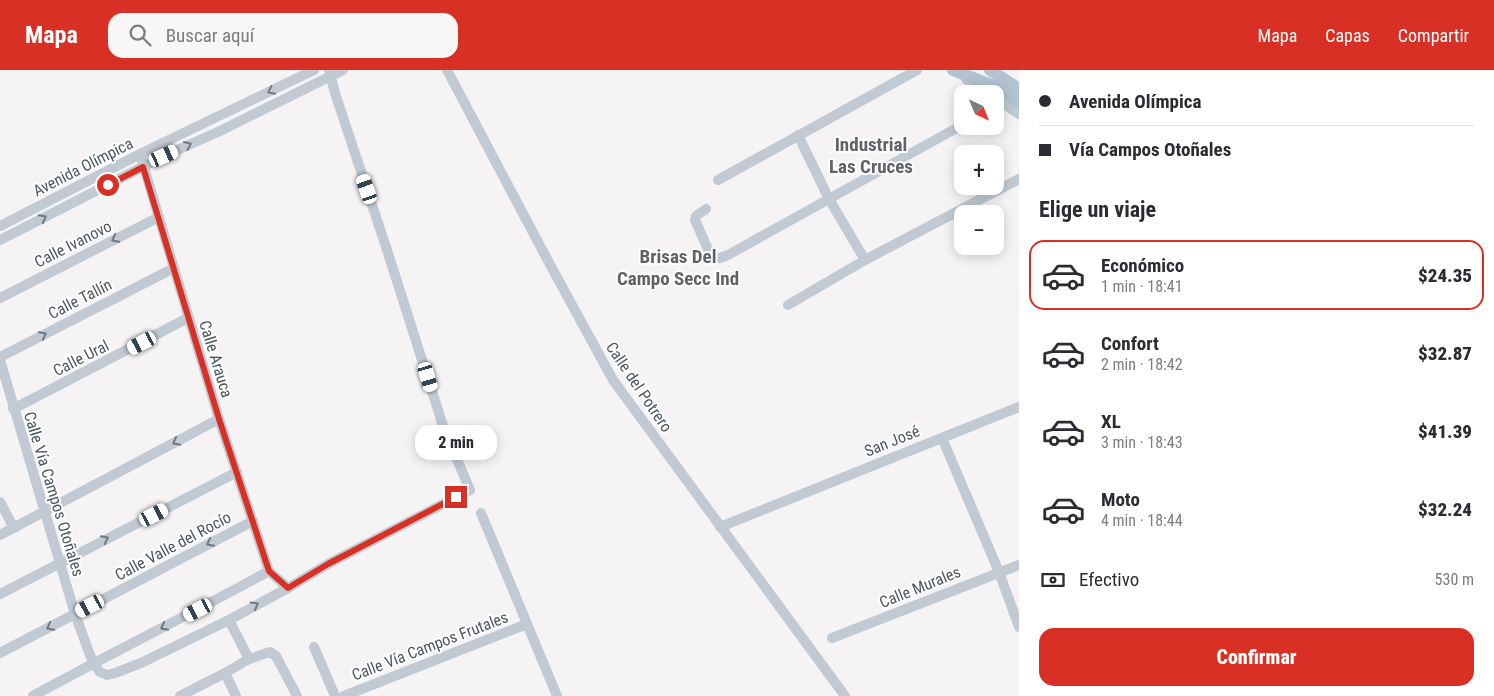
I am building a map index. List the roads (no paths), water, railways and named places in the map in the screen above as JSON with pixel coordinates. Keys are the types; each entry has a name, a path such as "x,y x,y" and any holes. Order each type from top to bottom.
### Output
{"main road":[{"path":"953,70 991,85 1019,102"},
{"path":"990,70 1019,89"}],"street":[{"name":"Avenida Olímpica","path":"0,226 140,154 314,70"},
{"name":"Avenida Olímpica","path":"0,240 330,74 343,70"},
{"name":"Calle del Potrero","path":"447,70 603,364 720,527 846,696"},
{"path":"718,180 918,70"},
{"path":"953,70 975,85"},
{"path":"94,663 103,674 115,674 229,620 328,564 470,490 444,429 330,74"},
{"path":"1004,106 1019,114"},
{"path":"706,209 696,216 695,220 711,256 718,258 728,255 954,130"},
{"path":"798,135 829,198 865,260"},
{"name":"Calle Arauca","path":"140,154 219,419 269,571"},
{"path":"788,305 865,260 1019,180"},
{"name":"Calle Ivanovo","path":"0,298 159,218"},
{"name":"Calle Tallín","path":"0,359 174,268"},
{"name":"Calle Ural","path":"13,409 188,318"},
{"name":"Calle Vía Campos Otoñales","path":"0,359 58,564 74,614 94,663"},
{"path":"942,438 1019,407"},
{"path":"0,535 219,419"},
{"name":"San José","path":"720,527 942,438 999,572 1019,626"},
{"path":"0,594 237,472"},
{"path":"0,502 14,528"},
{"path":"481,513 557,696"},
{"name":"Calle Valle del Rocío","path":"0,653 253,521"},
{"name":"Calle Murales","path":"832,638 1019,565"},
{"path":"32,696 269,571 288,588"},
{"path":"229,620 249,659"},
{"name":"Calle Vía Campos Frutales","path":"344,696 527,624"},
{"path":"314,647 335,696"},
{"path":"181,696 249,659 272,652 297,696"},
{"path":"225,673 236,696"}],"district":[{"name":"Industrial Las Cruces","path":"871,155"},
{"name":"Brisas Del Campo Secc Ind","path":"678,267"}]}
